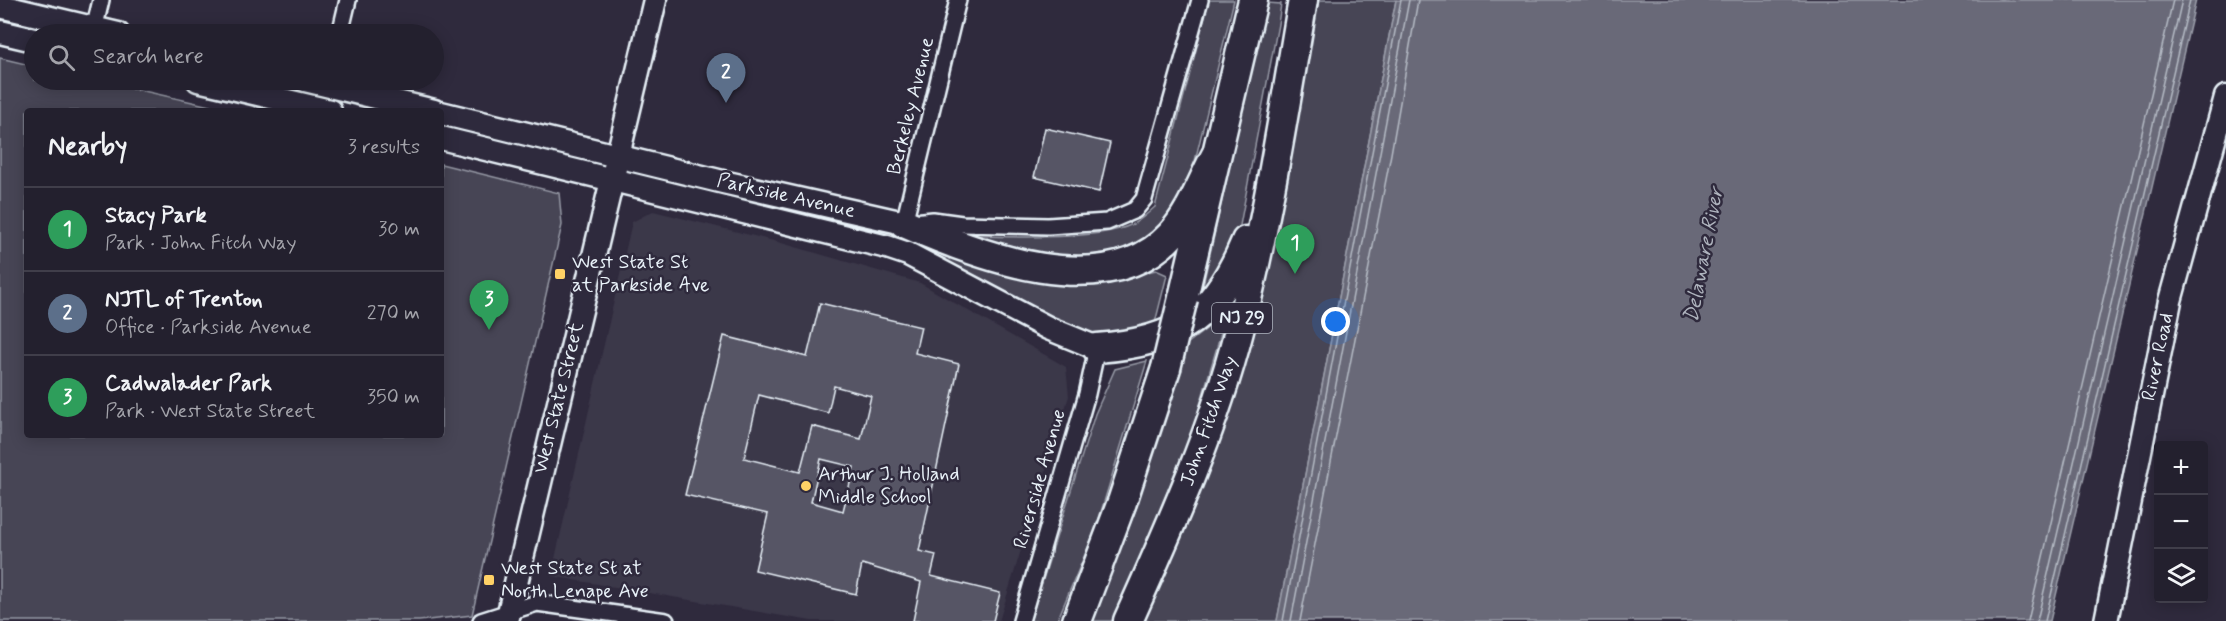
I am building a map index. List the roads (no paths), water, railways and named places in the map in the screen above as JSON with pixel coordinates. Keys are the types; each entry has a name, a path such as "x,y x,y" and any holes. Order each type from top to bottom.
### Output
{"highway":[{"name":"NJ 29","path":"1077,621 1122,502 1166,369 1253,0"},
{"name":"John Fitch Way","path":"1128,621 1194,467 1239,331 1267,204 1303,0"},
{"path":"1097,348 1129,346 1154,340 1193,320 1213,302 1227,283 1246,242 1291,70"},
{"path":"904,223 955,245 1004,258 1053,269 1083,272 1105,270 1142,256 1169,236 1182,221 1216,156"}],"main road":[{"name":"West State Street","path":"508,616 655,0"},
{"path":"0,6 65,24"},
{"path":"0,32 24,38"},
{"path":"241,90 317,108"},
{"path":"358,90 423,108"},
{"name":"River Road","path":"2106,621 2170,301 2226,97"},
{"name":"Parkside Avenue","path":"444,114 752,189 904,223"},
{"name":"Parkside Avenue","path":"444,139 887,247 908,254 1048,328 1097,348"}],"street":[{"path":"96,24 101,0"},
{"path":"342,24 348,0"},
{"name":"Berkeley Avenue","path":"904,223 958,0"},
{"name":"Parkside Avenue","path":"904,223 933,220 962,224 1048,226 1107,222 1135,210 1144,199 1200,0"},
{"path":"326,108 328,90"},
{"name":"Riverside Avenue","path":"1021,621 1087,394 1097,348"},
{"path":"481,621 508,616 537,603 666,621"}],"water":[{"name":"Delaware River","path":"1396,0 2196,0 2050,621 1277,621"}],"place":[{"name":"NJTL of Trenton","path":"726,103"},
{"name":"West State St at Parkside Ave","path":"560,274"},
{"name":"Stacy Park","path":"1295,274"},
{"name":"Cadwalader Park","path":"489,330"},
{"name":"Arthur J. Holland Middle School","path":"806,486"},
{"name":"West State St at North Lenape Ave","path":"489,580"}]}
